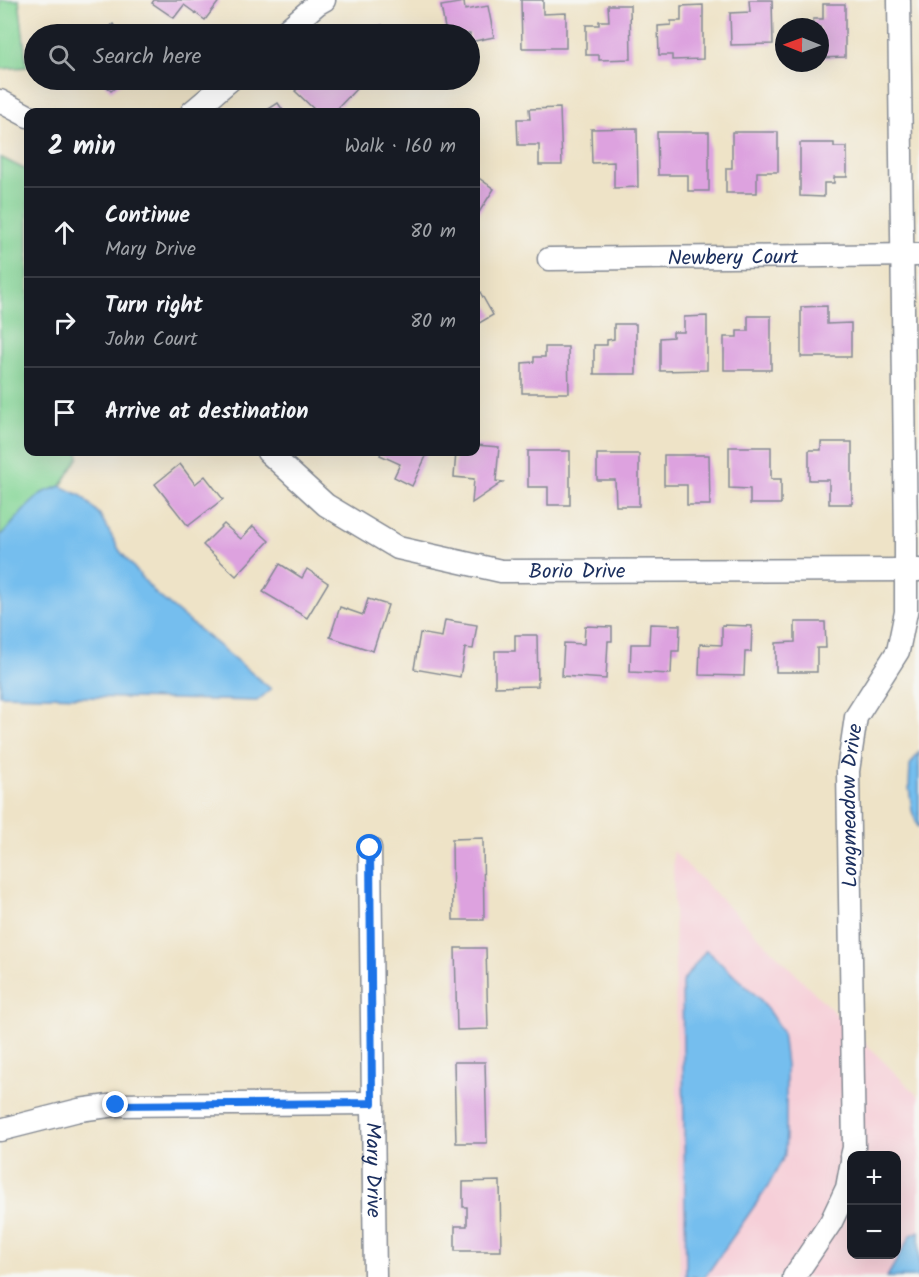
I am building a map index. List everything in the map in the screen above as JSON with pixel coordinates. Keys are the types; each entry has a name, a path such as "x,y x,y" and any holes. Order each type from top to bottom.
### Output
{"street":[{"path":"293,24 324,0"},
{"name":"Longmeadow Drive","path":"853,1151 848,771 856,717 898,651 913,570 911,255 899,0"},
{"path":"197,108 218,90"},
{"path":"0,101 24,114"},
{"name":"Newbery Court","path":"549,259 911,255"},
{"name":"Borio Drive","path":"272,456 326,506 398,548 501,571 913,570"},
{"name":"Mary Drive","path":"370,848 375,1277"},
{"path":"0,1130 79,1110 116,1105 372,1103"},
{"path":"794,1277 835,1213 847,1188"}],"shaded area":[{"path":"673,851 919,1097 919,1277 680,1277"}],"green space":[{"path":"0,0 19,0 24,42 24,67 0,69"},
{"path":"0,157 24,169 24,456 79,457 61,486 42,493 0,535"}],"water":[{"path":"61,486 82,496 100,515 120,551 155,593 271,689 257,701 0,695 0,535 42,493"},
{"path":"919,752 918,827 912,811 909,787 910,765"},
{"path":"706,950 760,999 782,1032 786,1065 785,1155 767,1188 705,1277 686,1277 682,982"},
{"path":"919,1231 919,1277 887,1277 897,1259 901,1259 901,1252 911,1235"}],"building":[{"path":"154,0 220,0 205,20 184,5 174,18 152,3"},
{"path":"521,0 543,0 543,14 566,13 566,48 522,48"},
{"path":"749,0 772,0 773,44 731,45 730,13 750,12"},
{"path":"464,2 465,10 488,6 494,37 480,40 480,24 444,24 441,6"},
{"path":"823,4 845,4 845,57 829,58 829,18 823,18"},
{"path":"608,5 630,5 631,59 599,60 599,55 586,55 586,25 599,25 599,21 609,21"},
{"path":"703,5 703,59 672,60 672,55 659,55 658,26 671,25 671,21 681,21 681,6"},
{"path":"355,90 338,108 313,108 295,91"},
{"path":"278,103 281,108 270,108"},
{"path":"560,108 562,165 539,165 539,145 518,145 517,119 530,119 529,109"},
{"path":"637,128 638,187 614,188 614,162 592,163 591,129"},
{"path":"657,132 709,132 709,191 688,191 688,175 658,175"},
{"path":"732,132 778,132 778,172 757,172 757,193 726,193 726,168 732,168"},
{"path":"800,143 834,143 834,147 847,147 847,177 834,177 834,183 824,183 824,197 800,196"},
{"path":"480,179 494,189 480,211"},
{"path":"480,292 493,315 480,323"},
{"path":"827,306 827,324 851,323 851,357 801,357 801,307"},
{"path":"707,316 707,370 660,371 660,338 673,337 673,332 684,332 684,317"},
{"path":"748,316 771,316 771,370 724,370 724,337 737,337 737,331 748,331"},
{"path":"614,324 636,324 636,374 594,374 594,345 607,345 607,340 614,339"},
{"path":"545,347 568,347 569,393 522,393 522,363 534,362 534,357 545,357"},
{"path":"821,442 852,442 852,504 829,504 829,480 809,480 809,450 821,450"},
{"path":"480,445 499,447 496,481 503,482 472,503 474,479 454,477 456,456 480,456"},
{"path":"729,447 771,447 771,479 781,479 781,504 750,504 750,489 729,488"},
{"path":"528,451 570,451 570,505 548,505 548,487 528,487"},
{"path":"597,454 639,454 639,506 616,506 615,480 597,480"},
{"path":"664,455 709,455 710,505 687,505 687,485 664,485"},
{"path":"382,456 426,456 412,486 394,477 400,464"},
{"path":"180,464 195,484 205,476 223,499 188,526 155,484"},
{"path":"224,524 241,539 253,526 269,541 236,576 203,545"},
{"path":"280,564 302,578 307,569 328,583 307,618 263,592"},
{"path":"368,599 388,605 373,651 330,637 340,607 363,615"},
{"path":"445,620 477,625 473,649 465,648 460,677 414,669 420,633 442,637"},
{"path":"795,622 825,622 826,648 817,648 817,672 776,672 776,643 795,642"},
{"path":"650,624 680,625 679,651 672,651 671,674 630,672 631,644 649,644"},
{"path":"722,625 752,626 751,652 745,652 744,676 699,675 700,644 722,645"},
{"path":"585,626 612,627 612,641 608,641 606,679 562,676 564,643 584,644"},
{"path":"515,635 537,635 538,686 495,687 495,651 515,651"},
{"path":"483,838 484,920 453,920 452,839"},
{"path":"455,948 486,948 488,1029 457,1030"},
{"path":"454,1062 485,1062 487,1143 456,1143"},
{"path":"500,1181 501,1251 455,1251 455,1226 467,1226 467,1207 463,1207 463,1182"}],"route":[{"path":"116,1105 372,1103 370,848"}]}
